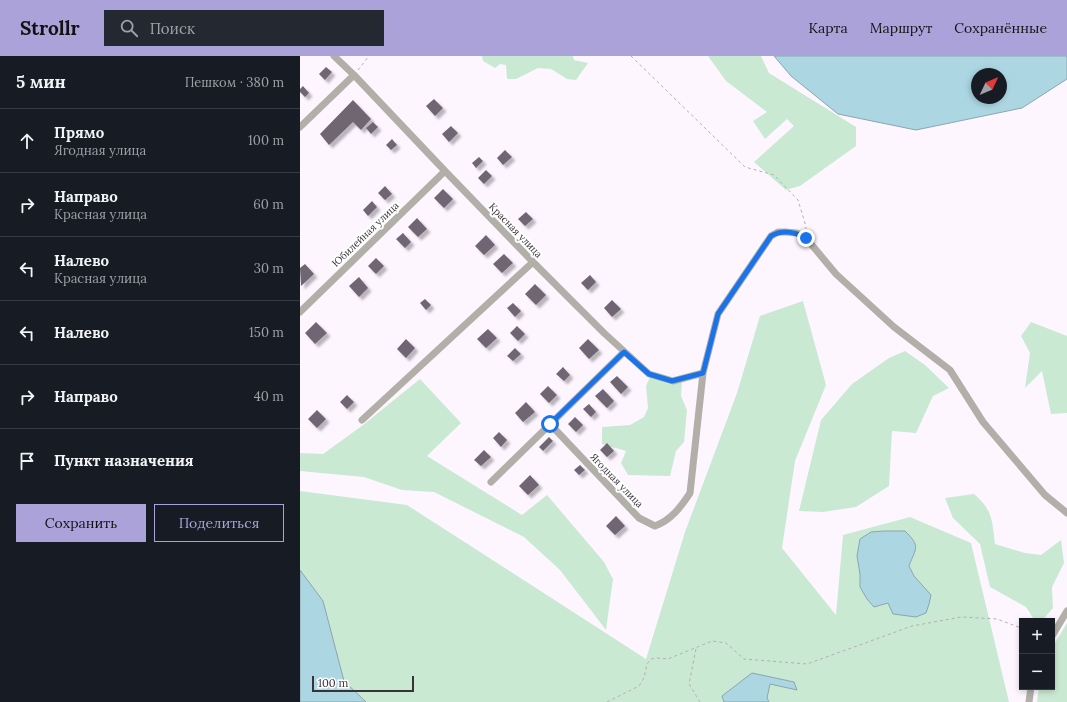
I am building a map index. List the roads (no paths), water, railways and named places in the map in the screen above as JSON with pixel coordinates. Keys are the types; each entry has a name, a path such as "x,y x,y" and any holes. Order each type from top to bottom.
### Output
{"street":[{"name":"Красная улица","path":"334,56 533,262 624,352 649,374 672,381 703,373"},
{"path":"300,127 354,75"},
{"name":"Юбилейная улица","path":"300,312 444,171"},
{"name":"Ягодная улица","path":"550,424 639,518 655,526 665,522 683,505 690,493 703,373 718,314 771,236 778,232 797,233 806,238 836,274 894,327 950,370 983,422 1045,495 1067,513"},
{"path":"362,420 533,262"},
{"path":"491,482 624,352"},
{"path":"1055,631 1067,611"},
{"path":"1029,702 1031,690"}],"water":[{"path":"774,56 1067,56 1067,79 1022,108 916,130 838,114 791,76"},
{"path":"905,531 915,544 915,551 909,566 914,576 931,595 926,613 916,617 893,614 888,603 874,607 860,587 860,574 857,556 860,539 871,532"},
{"path":"300,570 323,601 344,681 366,702 300,702"},
{"path":"752,673 794,682 797,690 770,684 767,698 769,702 724,702 722,696"}]}
